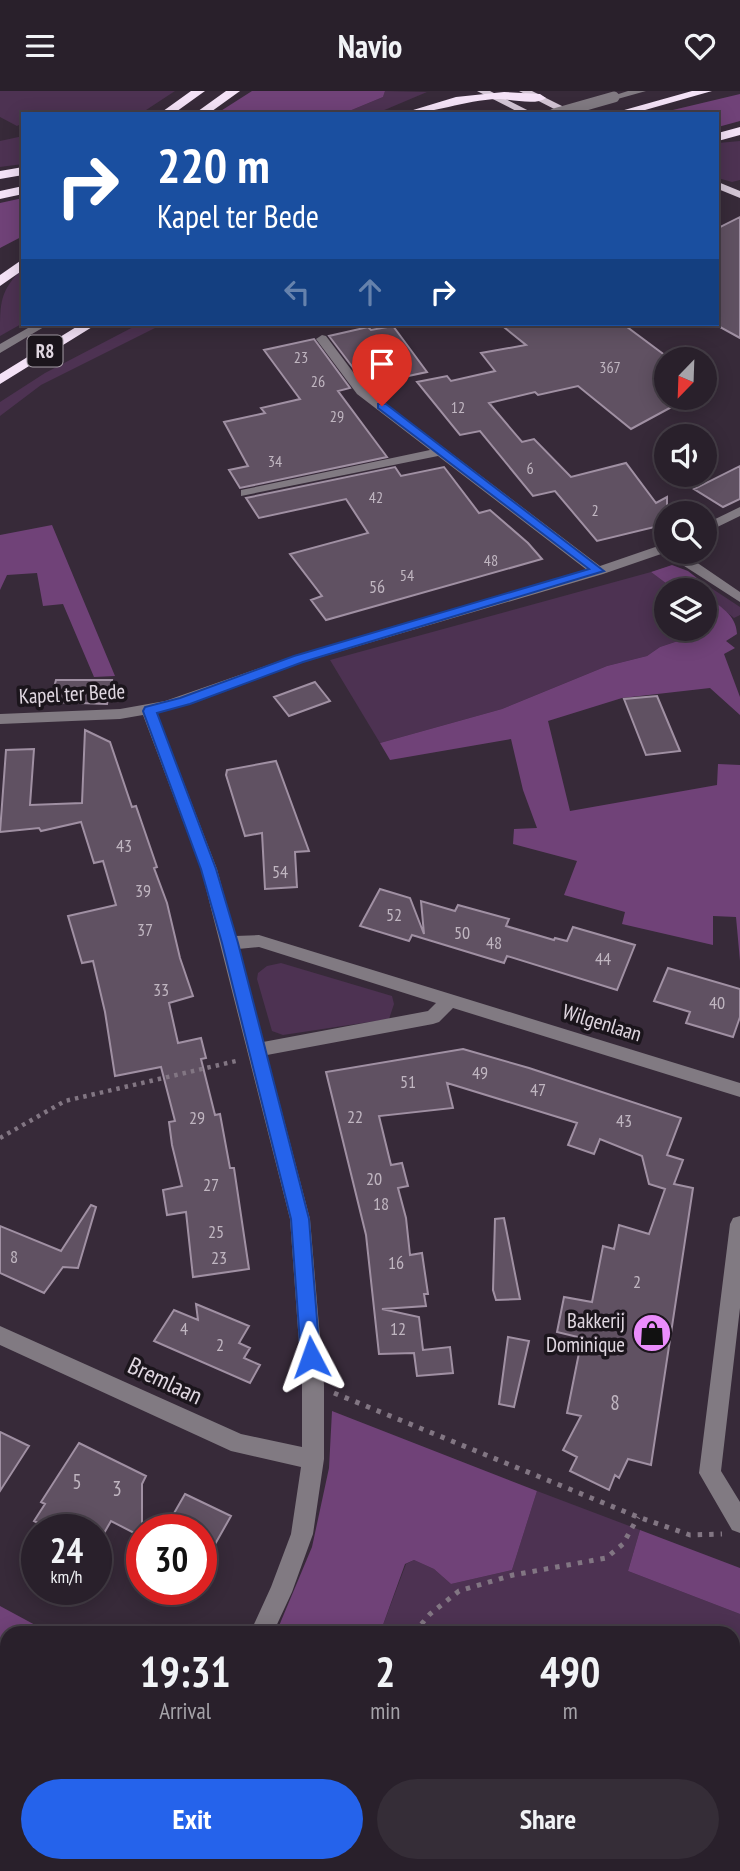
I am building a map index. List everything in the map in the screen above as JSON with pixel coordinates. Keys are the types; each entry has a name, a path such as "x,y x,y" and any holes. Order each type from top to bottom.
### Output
{"highway":[{"path":"168,112 199,91"},
{"path":"203,112 234,91"},
{"path":"399,112 424,103 437,91"},
{"path":"624,112 706,91"},
{"path":"412,112 484,92 540,98"},
{"path":"719,138 740,131"},
{"path":"0,175 21,171"},
{"path":"0,195 21,190"},
{"path":"0,282 21,265"},
{"name":"R8","path":"0,380 87,326"}],"main road":[{"path":"524,91 569,112"},
{"path":"484,92 526,112"},
{"path":"719,185 740,195"}],"street":[{"path":"561,112 641,91"},
{"path":"0,349 40,326"},
{"path":"322,339 361,391 598,571"},
{"path":"246,493 443,451"},
{"path":"717,523 740,511"},
{"name":"Kapel ter Bede","path":"0,719 149,711 185,701 299,659 654,553"},
{"path":"689,564 740,598"},
{"path":"149,711 208,869 230,943 300,1219 313,1385 313,1459 302,1534 281,1592 264,1626"},
{"name":"Wilgenlaan","path":"230,943 259,941 740,1090"},
{"path":"257,1050 433,1017 450,1000"},
{"path":"734,1528 710,1473 740,1224"},
{"name":"Bremlaan","path":"0,1335 239,1444 313,1459"}],"path":[{"path":"0,1138 65,1101 236,1061 257,1050"},
{"path":"313,1385 638,1517 691,1535 734,1528"},
{"path":"420,1626 430,1614 459,1591 513,1575 606,1558 623,1544 638,1517"}],"shaded area":[{"path":"0,91 175,91 143,112 21,112 21,124 17,126 0,117"},
{"path":"252,91 385,91 383,97 347,112 219,112"},
{"path":"385,91 427,92 380,112 347,112 383,97"},
{"path":"740,94 740,121 719,127 719,112 664,112"},
{"path":"21,136 21,164 0,167 0,141"},
{"path":"740,141 740,180 732,182 719,178 719,143"},
{"path":"21,198 21,237 0,248 0,203"},
{"path":"21,270 21,324 0,336 3,297"},
{"path":"135,326 159,326 41,385 0,416 0,402 45,373"},
{"path":"52,525 115,676 94,677 63,604 43,606 37,573 7,575 0,590 0,535"},
{"path":"672,565 697,578 659,578 651,572"},
{"path":"651,572 659,578 654,578 654,641 678,641 660,647 647,656 607,666 502,709 380,743 330,660"},
{"path":"717,592 740,607 740,615 734,618 717,605"},
{"path":"717,604 726,611 734,621 737,634 726,641 735,648 724,654 740,697 740,715 710,688 622,698 548,721 570,811 717,785 718,764 740,765 740,961 736,917 713,916 713,945 622,924 625,912 564,895 577,861 513,844 514,829 537,828 523,790 511,739 390,760 380,743 502,709 607,666 647,656 660,647 678,641 717,641"},
{"path":"281,963 392,996 394,1004 389,1019 283,1035 272,1031 257,979 258,973 267,966"},
{"path":"332,1411 537,1491 512,1570 451,1584 434,1569 414,1560 405,1564 383,1626 279,1626 312,1547 329,1468"},
{"path":"537,1491 640,1530 628,1571 740,1614 740,1626 383,1626 406,1564 414,1560 434,1569 451,1584 512,1570"},
{"path":"640,1530 740,1568 740,1614 628,1571"},
{"path":"0,1606 37,1626 0,1626"}],"building":[{"path":"740,217 740,338 718,326 719,228"},
{"path":"393,326 427,372 366,385 329,336 368,327 371,330"},
{"path":"502,326 626,326 654,347 654,410 666,410 631,429 578,386 538,395 535,392 489,403 522,442 534,439 571,477 626,463 654,501 654,527 597,541 555,491 533,496 480,431 460,435 417,382 447,376 451,381 495,371 481,353 526,345"},
{"path":"314,339 350,388 338,391 387,457 240,488 229,470 248,466 224,422 265,413 261,408 300,399 264,350"},
{"path":"740,466 740,499 723,507 694,489 717,487 717,478"},
{"path":"395,467 401,476 444,467 479,513 490,510 542,559 326,620 311,600 322,596 290,554 368,533 346,499 259,518 246,498"},
{"path":"56,680 112,680 107,704 50,702"},
{"path":"315,682 330,701 289,716 274,697"},
{"path":"657,696 680,751 646,755 624,699"},
{"path":"85,730 110,742 132,807 136,806 157,867 154,868 167,903 180,958 193,996 169,1003 178,1043 201,1038 206,1058 201,1059 215,1115 220,1114 230,1168 234,1168 249,1269 193,1277 186,1212 167,1215 163,1190 182,1186 169,1122 175,1121 161,1067 115,1076 105,1012 93,961 82,963 68,916 116,905 103,861 94,863 81,822 41,831 39,828 0,832 6,750 34,749 30,805 82,803"},
{"path":"276,761 309,851 295,852 297,887 265,889 262,833 245,836 226,775 227,770"},
{"path":"380,889 410,898 424,934 421,901 455,911 458,905 509,919 506,926 554,940 567,941 573,927 635,945 617,990 507,956 504,963 412,935 409,941 360,926"},
{"path":"668,968 740,989 740,1017 733,1037 686,1023 690,1012 654,1001"},
{"path":"463,1049 681,1118 667,1155 683,1160 674,1184 693,1188 651,1465 628,1459 619,1478 615,1475 609,1490 570,1471 577,1457 563,1450 581,1416 567,1413 582,1338 557,1332 564,1297 592,1302 603,1246 614,1249 619,1225 649,1234 665,1189 649,1184 642,1156 600,1139 594,1154 568,1145 577,1123 447,1083 453,1108 379,1116 391,1165 402,1163 408,1186 398,1188 406,1218 410,1255 422,1253 428,1294 424,1294 426,1306 382,1309 419,1317 423,1350 450,1347 453,1373 417,1376 414,1353 379,1354 366,1235 326,1072"},
{"path":"91,1205 96,1207 78,1268 63,1267 44,1293 0,1273 0,1226 61,1251"},
{"path":"504,1218 520,1299 496,1300 493,1290 495,1219"},
{"path":"196,1304 249,1326 239,1343 250,1348 244,1358 260,1365 250,1383 154,1341 174,1310 198,1320"},
{"path":"508,1337 529,1341 514,1407 499,1404"},
{"path":"0,1432 29,1446 0,1491"},
{"path":"79,1443 146,1476 142,1484 142,1514 126,1514 126,1529 112,1522 112,1514 39,1514 45,1504 41,1502"},
{"path":"185,1494 231,1516 217,1541 217,1514 174,1514"}],"place":[{"name":"Bakkerij Dominique","path":"652,1333"}],"route":[{"path":"311,1357 300,1219 230,943 208,869 149,711 185,701 299,659 598,571 382,406"}]}
